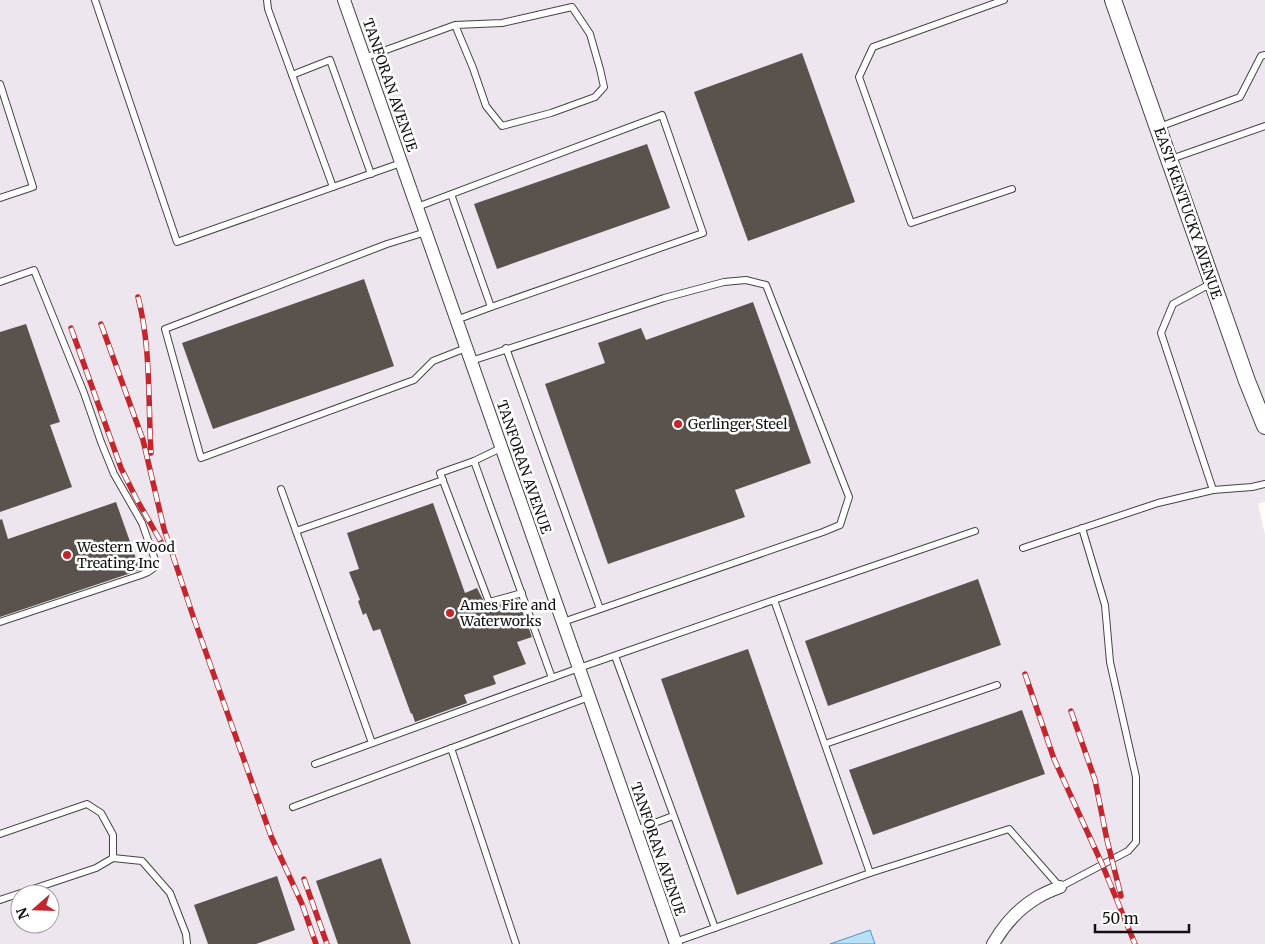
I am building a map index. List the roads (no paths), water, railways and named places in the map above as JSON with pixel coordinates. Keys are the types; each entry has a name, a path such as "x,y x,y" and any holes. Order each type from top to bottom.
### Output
{"street":[{"name":"TANFORAN AVENUE","path":"344,0 676,943"},
{"name":"EAST KENTUCKY AVENUE","path":"1113,0 1247,381 1265,426"},
{"path":"993,944 1003,928 1021,909 1037,897 1060,887"}],"lane":[{"path":"95,0 177,242 401,164"},
{"path":"267,0 268,9 333,187"},
{"path":"1004,0 873,47 859,77 911,223 1012,189"},
{"path":"364,58 455,25 502,23 572,7 590,34 604,87 595,97 551,113 502,126 486,106 455,25"},
{"path":"1158,127 1240,97 1261,56 1265,55"},
{"path":"292,74 330,60 371,174"},
{"path":"0,84 33,187 0,198"},
{"path":"417,207 662,115 703,233 456,320"},
{"path":"1170,160 1265,126"},
{"path":"451,194 491,307"},
{"path":"426,232 387,244 165,329 201,458 414,380 433,360 466,348"},
{"path":"0,282 34,270 84,393 114,474 142,523 155,560 155,567 141,576 0,622"},
{"path":"470,361 664,298 724,282 746,280 766,285 850,497 840,525 563,622"},
{"path":"1213,283 1172,304 1161,333 1214,490"},
{"path":"506,348 600,609"},
{"path":"501,448 474,461 440,473 488,602 522,593"},
{"path":"474,461 552,678"},
{"path":"296,531 443,480"},
{"path":"1023,548 1158,503 1214,490 1265,484"},
{"path":"281,489 372,744"},
{"path":"676,943 870,873 1009,829 1060,887 1128,851 1136,842 1136,777 1110,662 1105,605 1082,528"},
{"path":"316,764 579,668 975,531"},
{"path":"774,600 870,873"},
{"path":"615,656 715,928"},
{"path":"825,744 997,685"},
{"path":"293,807 589,697"},
{"path":"451,748 516,944"},
{"path":"0,834 88,804 101,813 113,835 113,858"},
{"path":"636,830 673,816"},
{"path":"0,900 96,868 113,858 142,861 170,893 186,934 187,944"}],"water":[{"path":"870,930 875,944 830,944"}],"railway":[{"path":"138,297 147,355 151,453"},
{"path":"101,324 143,440 164,529 193,616 271,836 302,904 316,944"},
{"path":"71,328 121,468 164,547"},
{"path":"1025,674 1054,759 1102,864 1135,944"},
{"path":"1071,711 1095,780 1121,896"},
{"path":"304,879 327,944"}],"place":[{"name":"Gerlinger Steel","path":"678,424"},
{"name":"Western Wood Treating Inc","path":"67,555"},
{"name":"Ames Fire and Waterworks","path":"450,613"}]}
